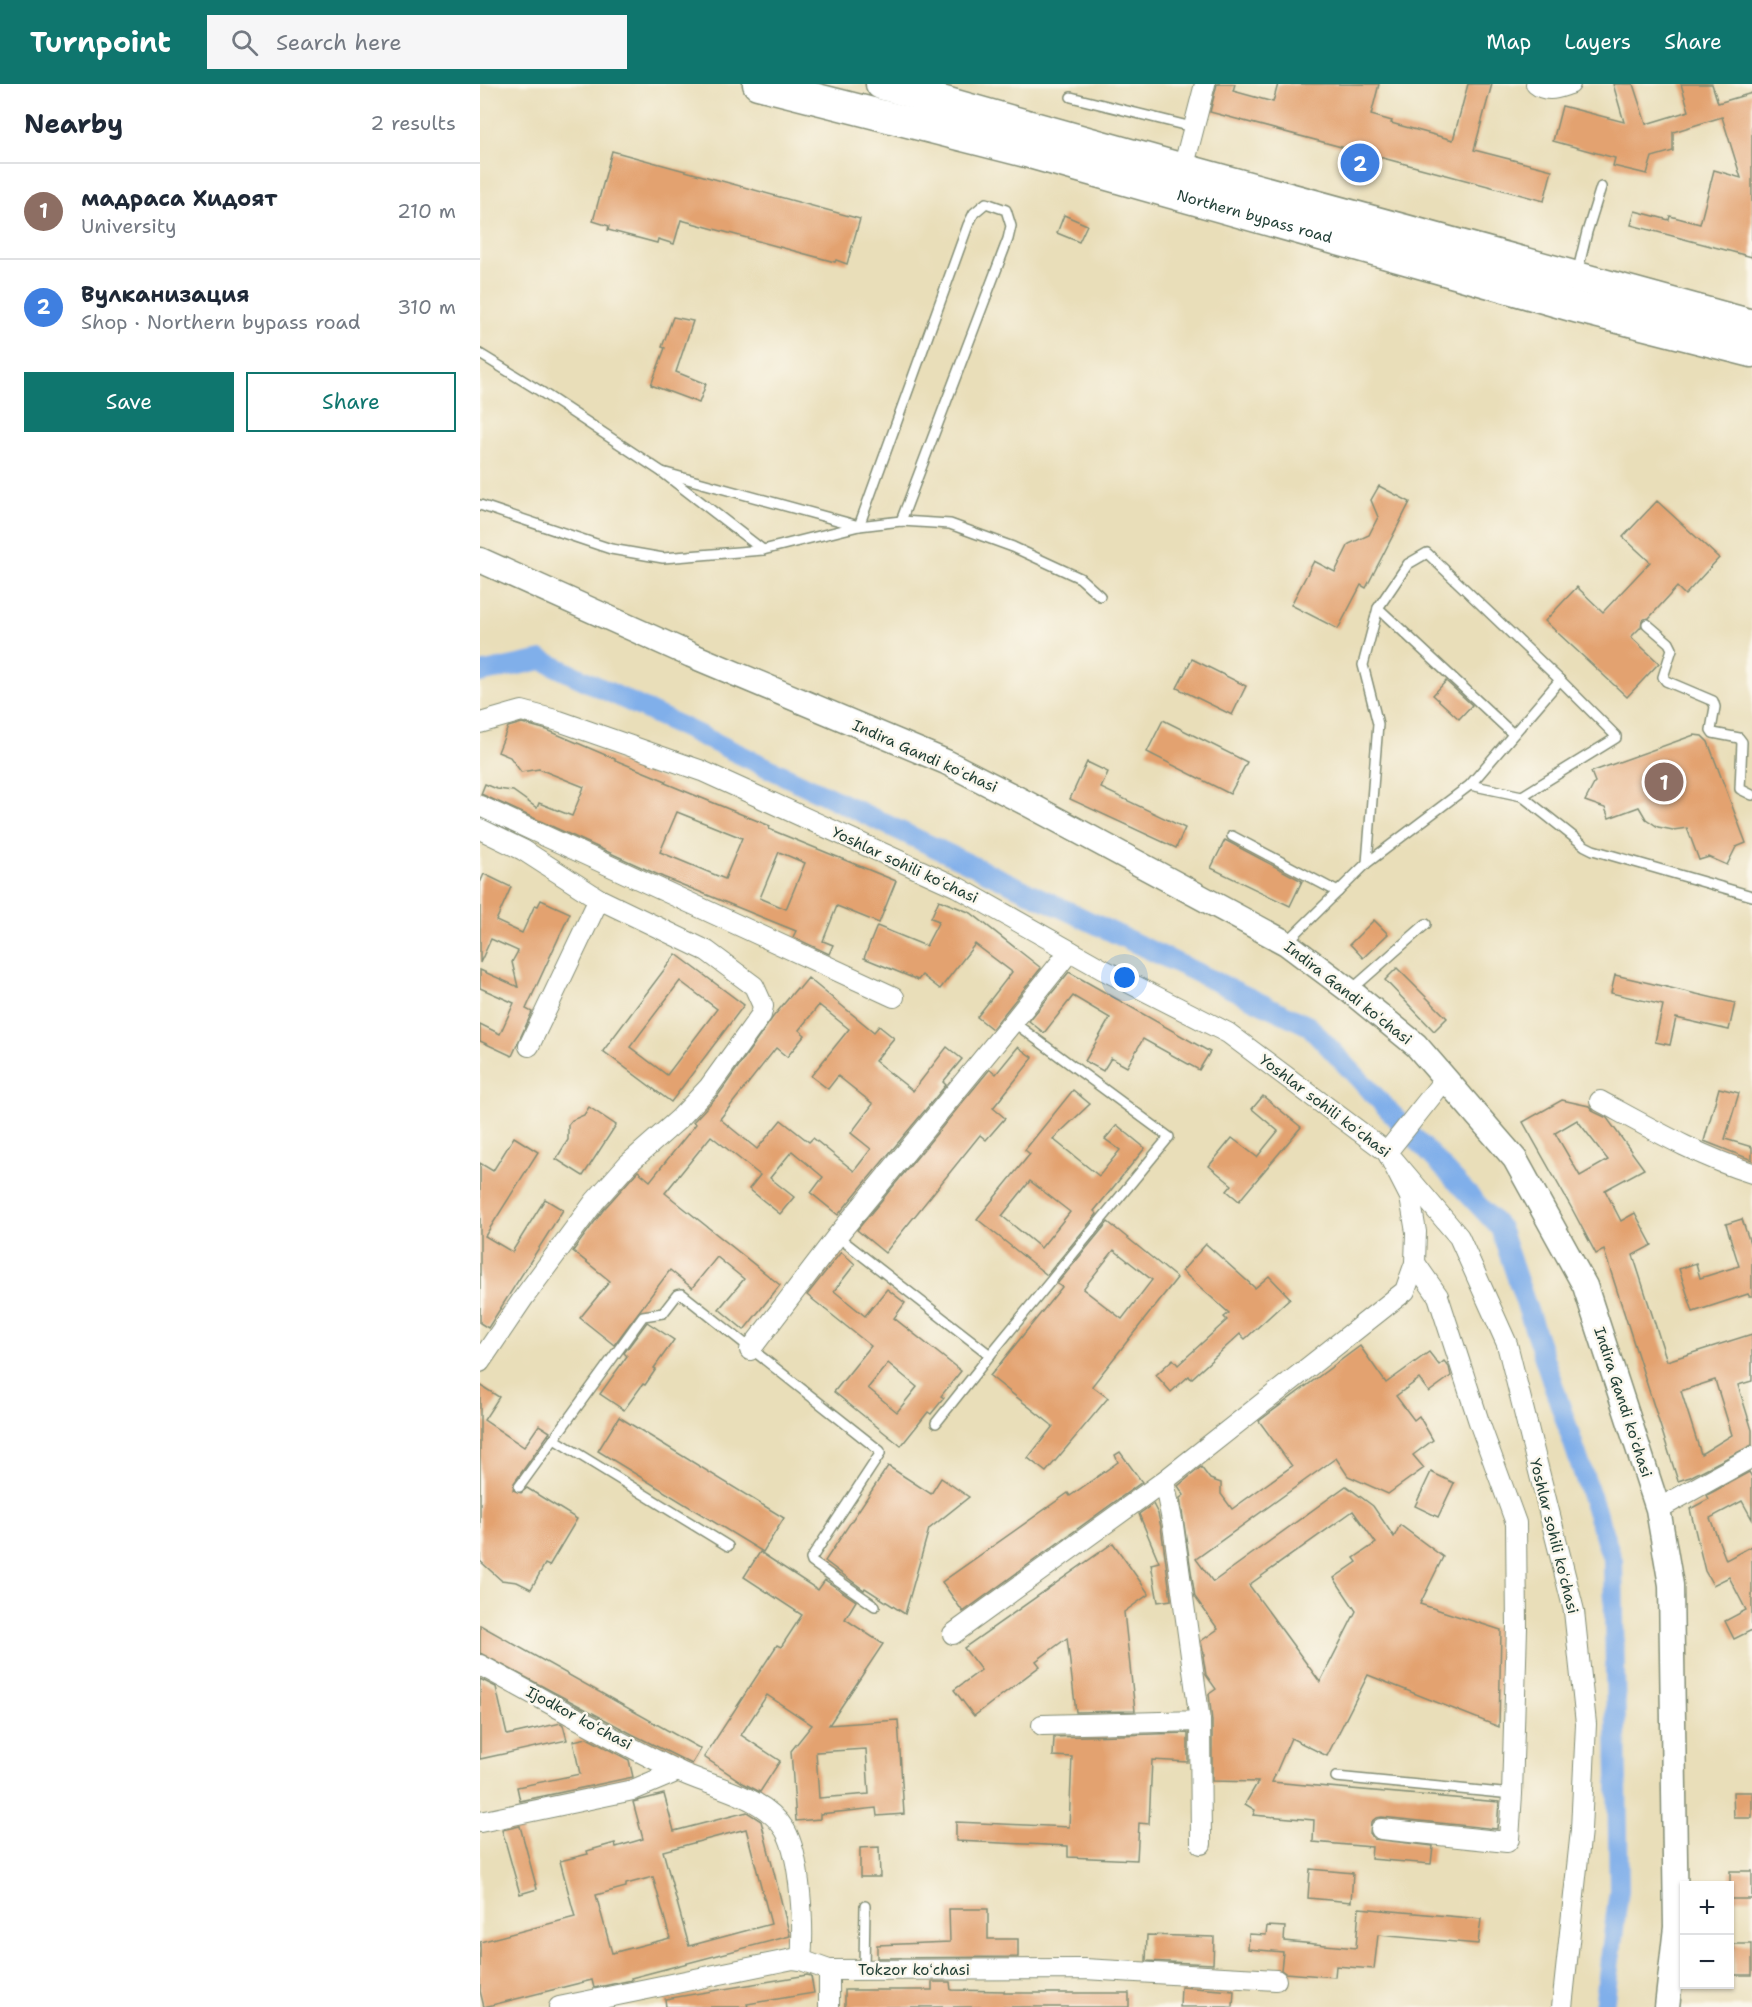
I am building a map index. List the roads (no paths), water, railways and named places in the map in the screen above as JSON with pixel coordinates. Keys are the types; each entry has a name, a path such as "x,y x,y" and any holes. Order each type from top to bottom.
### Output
{"main road":[{"name":"Northern bypass road","path":"758,84 1183,169 1752,325"},
{"name":"Northern bypass road","path":"881,84 1034,141 1579,308 1752,352"},
{"path":"1579,308 1580,278"}],"street":[{"path":"1183,169 1192,127 1205,84"},
{"path":"1536,84 1538,87 1550,90 1570,84"},
{"name":"Indira Gandi koʻchasi","path":"480,560 691,655 946,762 1286,943 1350,990 1416,1045 1515,1159 1585,1286 1658,1509 1671,1585 1672,1620 1676,1927 1667,2007"},
{"name":"Yoshlar sohili koʻchasi","path":"480,723 522,711 560,721 702,771 957,887 1070,951 1228,1033 1387,1152 1460,1237 1507,1344 1574,1611 1586,1724 1581,1830 1562,2007"},
{"path":"480,806 894,997"},
{"path":"480,829 523,850 599,900 707,951 754,986 763,1006 761,1015 709,1087 679,1119 628,1164 596,1200 524,1297 480,1362"},
{"path":"529,1046 599,900"},
{"path":"750,1350 837,1236 1070,951"},
{"path":"953,1634 1164,1481 1405,1291 1415,1263 1416,1232 1410,1197 1387,1152 1445,1079"},
{"path":"1600,1101 1721,1164 1752,1173"},
{"path":"1381,1829 1507,1842 1512,1794 1517,1628 1516,1523 1479,1422 1438,1296 1415,1263"},
{"path":"1658,1509 1752,1457"},
{"path":"1164,1481 1173,1525 1200,1721 1201,1844"},
{"name":"Ijodkor koʻchasi","path":"480,1665 678,1771 727,1789 772,1813 787,1832 795,1859 802,1913 801,1960"},
{"path":"1042,1725 1200,1721"},
{"path":"480,1822 633,1790 678,1771"},
{"name":"Tokzor koʻchasi","path":"559,2007 586,2004 785,1961 801,1960 829,1970 1084,1969 1276,1980"},
{"path":"829,1970 829,2007"}],"lane":[{"path":"1071,97 1192,127"},
{"path":"1580,278 1587,232 1601,187"},
{"path":"859,526 968,225 974,213 986,203 1006,210 1011,226 902,521"},
{"path":"480,354 662,472 763,550"},
{"path":"662,472 859,526"},
{"path":"480,505 611,549 663,558 763,550 859,526 902,521 950,524 1013,547 1080,578 1100,596"},
{"path":"1367,863 1378,724 1363,665 1378,608 1408,564 1423,554 1427,553 1616,736 1522,796"},
{"path":"1378,608 1513,734"},
{"path":"1647,624 1669,644 1671,649 1663,676 1666,681 1713,701 1715,707 1711,730 1713,733 1739,738 1742,742 1740,789 1752,795"},
{"path":"1286,943 1367,863 1470,785 1560,680"},
{"path":"1470,785 1522,796 1585,846 1752,896"},
{"path":"1232,837 1338,892"},
{"path":"1350,990 1426,924"},
{"path":"936,1423 1169,1137 1013,1022"},
{"path":"837,1236 990,1355"},
{"path":"519,1487 643,1316 663,1313 677,1295 682,1294 750,1350 880,1450 880,1454 811,1558 812,1562 875,1606"},
{"path":"554,1439 728,1546"},
{"path":"1336,1777 1512,1794"},
{"path":"864,1970 866,1906"}],"waterway":[{"path":"480,673 542,660 1309,1026 1500,1228 1613,1561 1619,1890 1604,2007"}],"place":[{"name":"Вулканизация","path":"1360,163"},
{"name":"мадраса Хидоят","path":"1664,782"}]}
